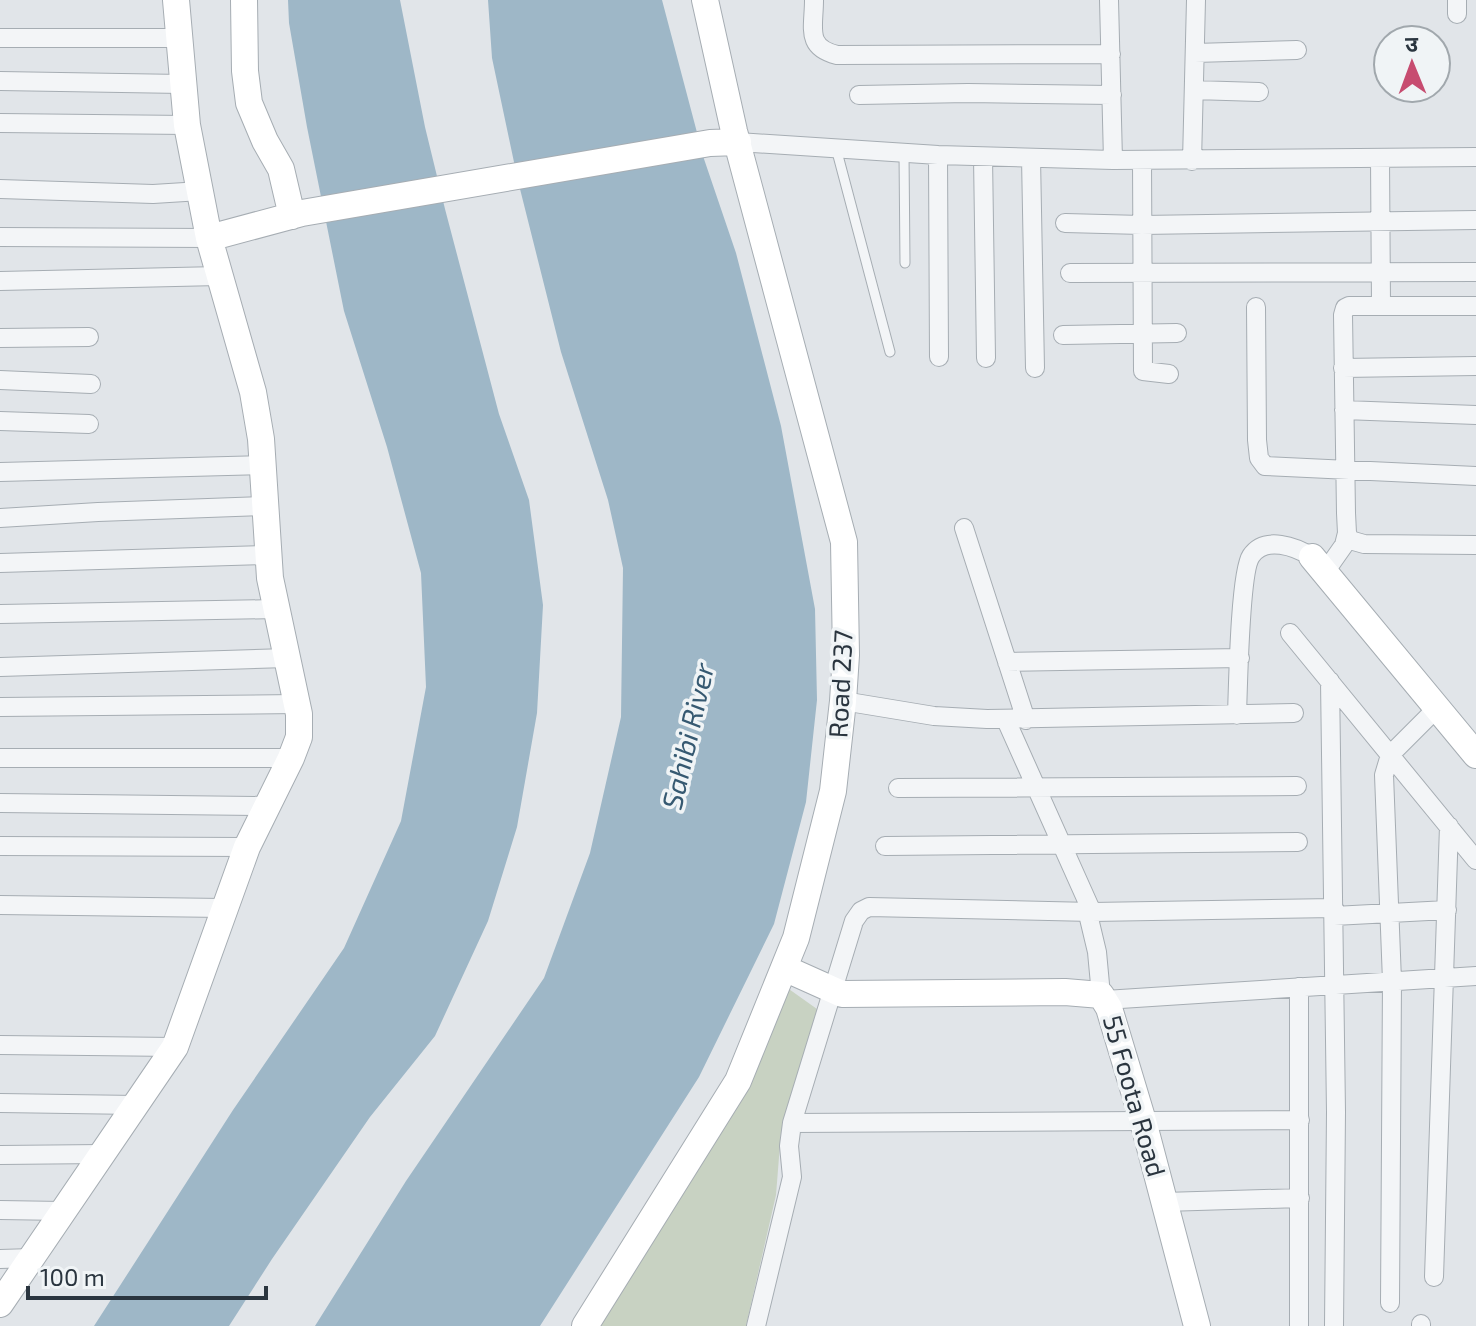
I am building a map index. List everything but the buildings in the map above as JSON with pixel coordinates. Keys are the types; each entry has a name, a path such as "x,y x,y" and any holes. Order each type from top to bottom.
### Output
{"street":[{"path":"0,1304 175,1047 247,847 299,737 297,704 276,609 268,555 261,439 253,392 209,238 187,125 176,0"},
{"path":"244,0 247,95 265,141 281,169 297,215"},
{"name":"Road 237","path":"585,1326 738,1081 796,938 833,791 843,701 846,655 844,542 738,142 705,0"},
{"path":"814,0 816,45 821,51 837,55 1111,54"},
{"path":"1109,0 1113,160"},
{"path":"1192,161 1196,0"},
{"path":"0,38 178,38"},
{"path":"1195,53 1297,50"},
{"path":"0,81 182,84"},
{"path":"1194,90 1259,92"},
{"path":"859,95 1112,95"},
{"path":"0,123 187,125"},
{"path":"0,237 209,238 297,215 710,143 738,142 983,157 1113,160 1476,157"},
{"path":"938,155 939,357"},
{"path":"983,157 986,358"},
{"path":"1031,158 1035,368"},
{"path":"1380,158 1381,305"},
{"path":"1142,160 1143,371 1169,374"},
{"path":"0,189 145,194 201,191"},
{"path":"1065,223 1142,225 1476,220"},
{"path":"1070,273 1476,272"},
{"path":"0,281 219,276"},
{"path":"1319,564 1344,545 1347,533 1343,368 1345,308 1381,305 1476,306"},
{"path":"1256,307 1257,440 1261,462 1271,468 1476,476"},
{"path":"1063,335 1177,333"},
{"path":"0,338 89,337"},
{"path":"1343,368 1476,366"},
{"path":"0,380 91,384"},
{"path":"1344,410 1476,415"},
{"path":"0,421 89,424"},
{"path":"0,472 262,465"},
{"path":"0,518 264,506"},
{"path":"964,528 1026,720"},
{"path":"1347,533 1350,540 1364,544 1476,545"},
{"path":"1237,715 1249,557 1267,546 1293,545 1319,564 1476,755"},
{"path":"0,563 268,555"},
{"path":"0,614 276,609"},
{"path":"1290,633 1476,860"},
{"path":"0,667 287,658"},
{"path":"1007,662 1240,658"},
{"path":"1330,681 1335,984 1334,1326"},
{"path":"843,701 934,716 1006,720 1294,713"},
{"path":"0,707 297,704"},
{"path":"1390,1303 1392,981 1384,775 1390,755 1437,708"},
{"path":"1006,720 1090,911 1103,997 1476,976"},
{"path":"0,758 291,758"},
{"path":"898,788 1297,786"},
{"path":"0,803 267,806"},
{"path":"1434,1277 1449,826"},
{"path":"885,846 1298,842"},
{"path":"0,846 247,847"},
{"path":"0,905 223,908"},
{"path":"756,1326 792,1177 789,1146 792,1123 854,921 861,911 869,907 1389,913 1447,910"},
{"name":"55 Foota Road","path":"784,968 834,992 851,994 1065,992 1103,997 1143,1121 1197,1326"},
{"path":"1299,987 1299,1326"},
{"path":"0,1045 175,1047"},
{"path":"0,1103 136,1105"},
{"path":"792,1123 1300,1120"},
{"path":"0,1155 102,1154"},
{"path":"1164,1202 1300,1198"},
{"path":"0,1210 63,1211"},
{"path":"0,1259 32,1258"}],"lane":[{"path":"836,148 890,352"},
{"path":"904,153 905,263"}],"green space":[{"path":"786,987 817,1009 781,1132 776,1195 746,1326 599,1326"}],"water":[{"path":"288,0 400,0 445,209 499,414 529,500 543,605 537,713 517,827 488,921 435,1036 370,1117 229,1326 94,1326 233,1110 344,948 401,821 426,687 421,573 387,447 344,311 307,127 289,23"},
{"name":"Sahibi River","path":"488,0 662,0 704,159 736,253 781,426 815,609 817,700 806,802 774,924 699,1077 540,1326 315,1326 406,1181 544,978 590,853 621,717 623,568 608,500 561,352 518,181 492,58"}]}
